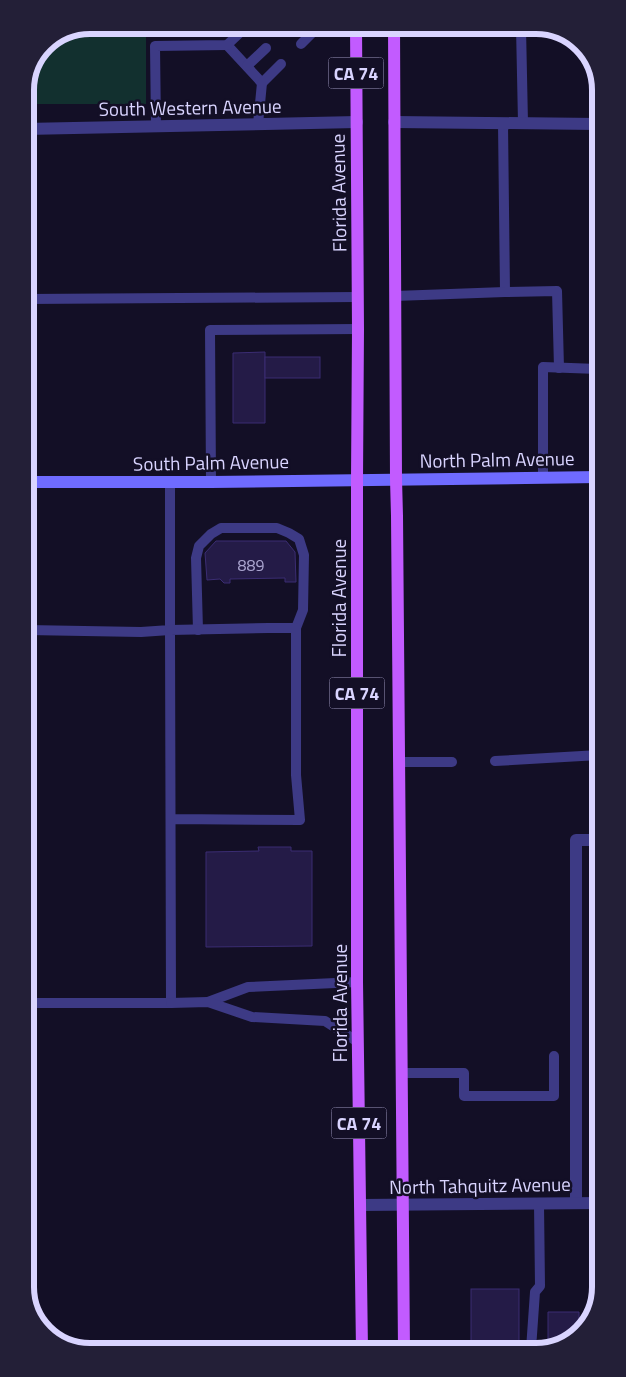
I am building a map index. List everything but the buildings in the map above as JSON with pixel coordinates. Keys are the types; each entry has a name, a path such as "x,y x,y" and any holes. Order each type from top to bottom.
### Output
{"main road":[{"name":"Florida Avenue","path":"356,34 358,297 356,479 357,982 362,1343"},
{"path":"394,34 404,1343"}],"street":[{"name":"South Western Avenue","path":"34,129 356,122"},
{"path":"394,122 592,124"},
{"name":"North Palm Avenue","path":"396,479 592,476"},
{"name":"South Palm Avenue","path":"34,482 396,479"},
{"path":"576,1203 576,840 592,840"},
{"name":"North Tahquitz Avenue","path":"360,1205 592,1203"}],"lane":[{"path":"156,126 155,46 226,45 238,34"},
{"path":"301,44 311,34"},
{"path":"521,34 524,123"},
{"path":"226,45 262,83"},
{"path":"247,66 266,48"},
{"path":"258,124 262,83 281,64"},
{"path":"502,124 505,292"},
{"path":"395,296 557,291 559,368"},
{"path":"34,299 358,297"},
{"path":"211,482 210,330 358,329"},
{"path":"543,477 543,368 592,369"},
{"path":"170,482 171,1003"},
{"path":"171,819 300,820 296,775 296,628 303,610 304,555 300,539 289,532 277,528 221,528 211,534 199,546 196,558 198,630"},
{"path":"34,630 141,632 296,628"},
{"path":"495,761 592,755"},
{"path":"399,762 452,762"},
{"path":"34,1003 208,1002 248,987 357,982"},
{"path":"208,1002 252,1017 326,1021 358,1042"},
{"path":"401,1073 464,1072 464,1096 554,1096 554,1056"},
{"path":"531,1343 535,1292 540,1286 539,1204"}],"green space":[{"path":"82,34 146,34 146,104 34,104 36,75 45,56 62,41 72,37"}]}
